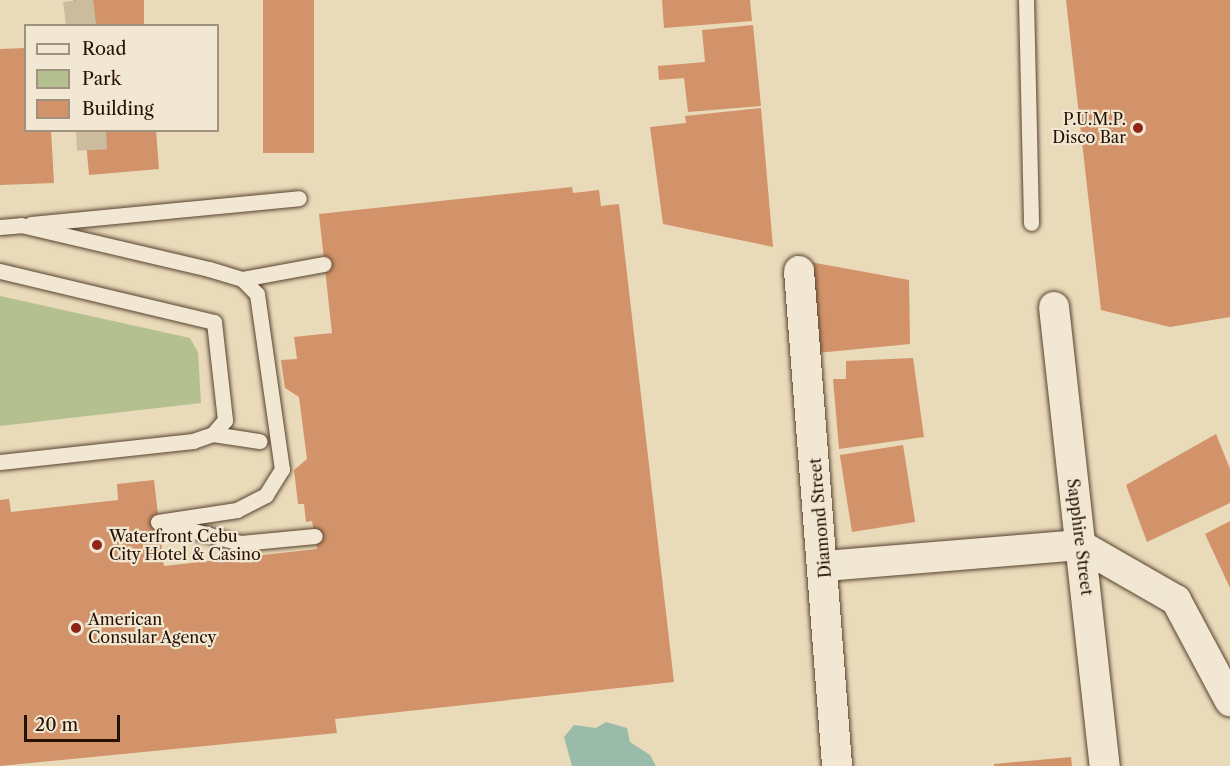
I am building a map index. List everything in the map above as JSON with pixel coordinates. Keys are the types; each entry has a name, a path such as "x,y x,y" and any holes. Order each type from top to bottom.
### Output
{"street":[{"name":"Diamond Street","path":"799,271 825,566 837,766"},
{"name":"Sapphire Street","path":"1054,307 1105,766"},
{"path":"825,566 1080,545 1176,600 1230,701"}],"lane":[{"path":"1026,0 1031,223"},
{"path":"0,227 299,198"},
{"path":"21,225 242,279 324,264"},
{"path":"0,271 214,322 225,420 213,434"},
{"path":"242,279 262,310 282,469 266,495 237,510 158,522 241,543 315,536"},
{"path":"0,462 193,441 213,434 259,441"}],"green space":[{"path":"0,296 190,338 198,352 201,403 0,426"}],"shaded area":[{"path":"606,722 627,728 630,742 650,755 656,766 572,766 564,737 574,725 596,728"}],"building":[{"path":"73,0 144,0 144,24 73,24"},
{"path":"263,0 314,0 314,153 263,153"},
{"path":"662,0 750,0 752,21 664,28"},
{"path":"1066,0 1230,0 1230,317 1170,327 1101,310"},
{"path":"753,25 761,106 688,112 684,78 659,80 658,66 705,62 702,30"},
{"path":"24,48 24,132 51,132 54,183 0,185 0,49"},
{"path":"761,108 773,247 663,224 650,127 686,123 685,116"},
{"path":"85,132 156,132 159,169 89,175"},
{"name":"Waterfront Cebu City Hotel & Casino","path":"572,187 573,193 599,190 601,206 619,204 674,682 335,719 337,733 0,766 0,500 9,499 11,512 118,500 117,484 154,480 164,566 317,549 312,521 306,522 304,504 298,504 294,470 307,459 299,397 285,388 281,360 297,359 294,337 332,333 319,214"},
{"path":"810,262 909,280 910,344 817,353"},
{"path":"913,358 924,437 839,449 833,379 846,379 846,361"},
{"path":"1216,434 1230,469 1230,503 1147,542 1126,485"},
{"path":"903,445 915,522 852,532 840,455"},
{"path":"1230,521 1230,588 1205,534"},
{"path":"1071,757 1072,766 994,766 994,764"}],"tunnel":[{"path":"78,0 81,24"},
{"path":"91,132 92,150"}],"place":[{"name":"P.U.M.P. Disco Bar","path":"1138,128"},
{"name":"Waterfront Cebu City Hotel & Casino","path":"97,545"},
{"name":"American Consular Agency","path":"76,628"}]}
